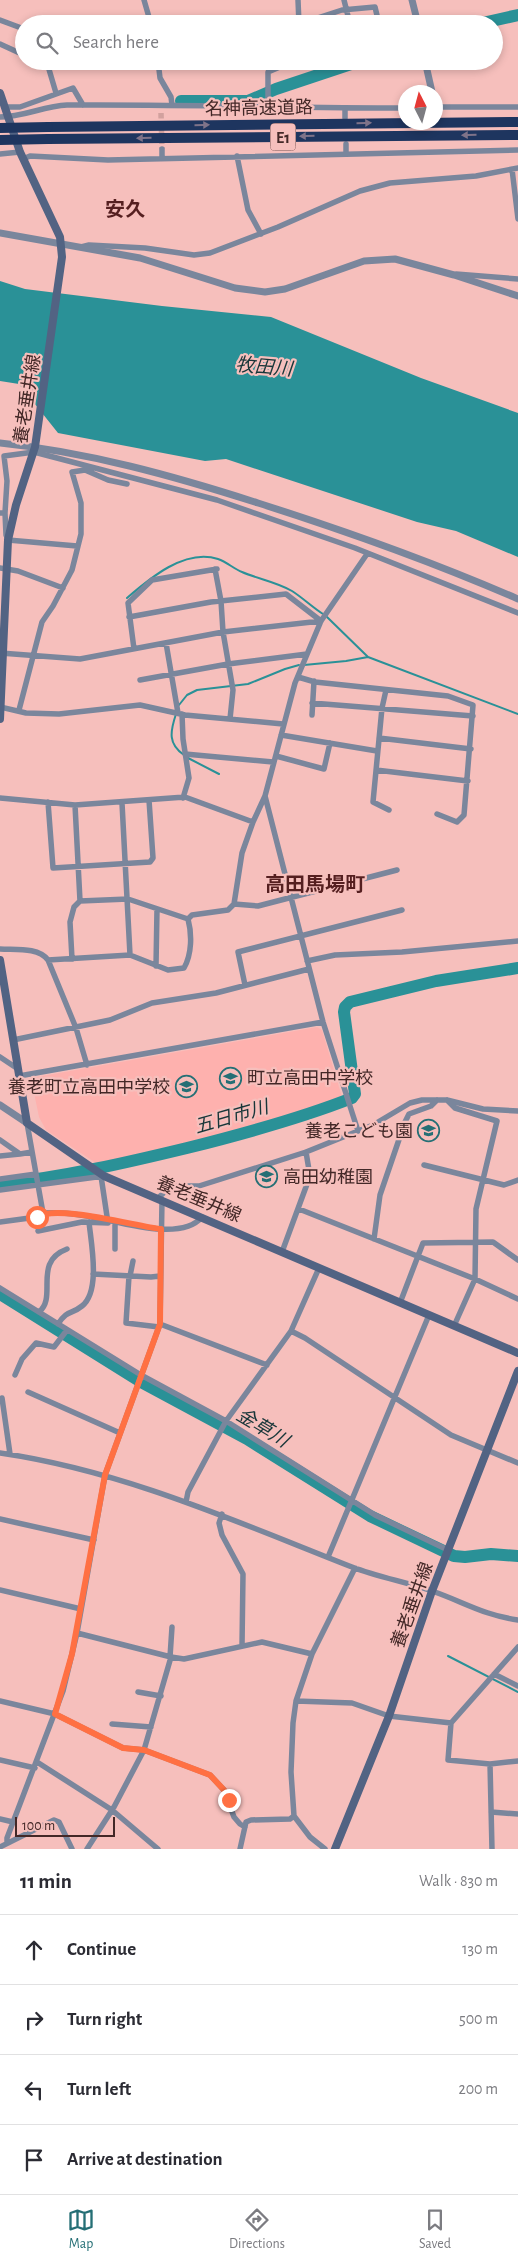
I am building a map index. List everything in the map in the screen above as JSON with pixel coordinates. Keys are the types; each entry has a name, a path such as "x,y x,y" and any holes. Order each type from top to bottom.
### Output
{"highway":[{"name":"名神高速道路","path":"0,128 518,122"},
{"name":"名神高速道路","path":"0,140 518,134"}],"main road":[{"name":"養老垂井線","path":"0,94 4,107 4,117 57,228 62,244 59,284 35,449 16,505 3,568 0,719"},
{"path":"0,960 27,1123"},
{"name":"養老垂井線","path":"27,1123 101,1174 518,1353"},
{"name":"養老垂井線","path":"336,1849 389,1716 432,1591 518,1371"}],"street":[{"path":"144,0 148,15"},
{"path":"298,0 299,15"},
{"path":"344,0 347,15"},
{"path":"412,0 416,15"},
{"path":"329,15 346,10 375,7 377,15"},
{"path":"0,20 15,26"},
{"path":"0,44 15,51"},
{"path":"49,70 56,93"},
{"path":"159,70 160,78 171,97 172,105"},
{"path":"268,107 268,72 271,70"},
{"path":"427,70 430,85"},
{"path":"4,107 20,106 73,88 83,105"},
{"path":"4,117 55,106 83,105 398,108"},
{"path":"161,105 161,113"},
{"path":"443,107 518,107"},
{"path":"345,108 345,118"},
{"path":"346,144 346,153"},
{"path":"162,149 162,158"},
{"path":"0,154 108,160 518,150"},
{"path":"237,156 248,210 261,234"},
{"path":"82,247 89,244 145,248 194,255 210,253 261,234 360,191 390,183 476,176 515,168 518,219"},
{"path":"0,233 140,258 235,288 265,292 285,289 364,261 395,259 454,275 518,296"},
{"path":"454,275 518,279"},
{"path":"0,443 144,470 240,497 404,553 518,599"},
{"path":"77,546 8,540 2,513 7,483 4,456 35,449 86,468 108,480 127,484"},
{"path":"19,710 42,622 72,570 82,522 79,494 72,472 86,468 136,478 217,500 368,554 518,613"},
{"path":"0,482 7,483"},
{"path":"188,919 192,915 228,910 234,904 242,853 264,796 298,676 321,621 368,554"},
{"path":"3,568 18,571 63,588"},
{"path":"134,649 128,603 152,580 216,569 221,600 223,632 233,690 230,719"},
{"path":"129,617 221,600 286,594 321,621"},
{"path":"1,654 80,659 223,632 321,621"},
{"path":"166,643 180,713 189,778 183,798"},
{"path":"140,680 228,664 307,654"},
{"path":"298,676 314,682 448,696 473,705 471,749 464,815 457,822 437,814"},
{"path":"312,716 314,682"},
{"path":"386,690 382,708 373,802 389,810"},
{"path":"312,703 473,716"},
{"path":"0,707 26,713 60,714 140,705 180,713 283,724"},
{"path":"281,735 378,751"},
{"path":"379,738 471,749"},
{"path":"276,756 324,769 330,743"},
{"path":"185,754 273,762"},
{"path":"376,770 468,781"},
{"path":"264,796 323,1022 358,1131"},
{"path":"0,798 74,805 183,798 253,822"},
{"path":"48,802 53,868 78,868 150,862 153,858 149,800"},
{"path":"122,803 130,955"},
{"path":"74,805 80,901"},
{"path":"234,904 258,906 397,870"},
{"path":"72,959 70,922 74,907 80,901 128,899 188,919"},
{"path":"156,966 157,909"},
{"path":"245,985 238,952 402,910"},
{"path":"48,960 130,955 168,970 184,968 189,959 190,929 188,919"},
{"path":"307,961 335,955 402,952 518,941"},
{"path":"0,949 43,953 48,960 76,1028 88,1065"},
{"path":"13,1040 110,1020 152,1003 216,993 309,969"},
{"path":"0,1057 19,1072 88,1065 323,1022"},
{"path":"374,1239 380,1195 405,1122 409,1114 430,1106 437,1100"},
{"path":"447,1100 455,1108 496,1121 476,1209 475,1280 454,1326"},
{"path":"7,1843 13,1822 63,1691 77,1633 105,1475 159,1326 160,1199 168,1189 178,1186 199,1186 306,1152 358,1131 410,1104 447,1100 483,1109 518,1111"},
{"path":"0,1105 27,1123 43,1213"},
{"path":"0,1140 20,1154"},
{"path":"0,1156 32,1152"},
{"path":"282,1252 310,1176 306,1152"},
{"path":"424,1166 504,1185 518,1180"},
{"path":"0,1179 36,1174"},
{"path":"0,1190 38,1186 101,1174 112,1221 115,1250"},
{"path":"299,1210 518,1299"},
{"path":"0,1222 37,1217 43,1213 74,1214 161,1229 174,1229 198,1221 202,1217"},
{"path":"38,1232 89,1222 108,1223 112,1221"},
{"path":"58,1324 65,1314 82,1306 88,1296 93,1274 89,1222"},
{"path":"400,1303 423,1243 493,1242 518,1260"},
{"path":"39,1312 46,1304 49,1266 55,1256 67,1249"},
{"path":"133,1261 126,1323 159,1326 267,1365"},
{"path":"186,1502 188,1492 226,1421 291,1331 319,1268"},
{"path":"93,1274 160,1276"},
{"path":"0,1288 58,1324 65,1333 226,1421 376,1515 447,1552"},
{"path":"328,1557 429,1314"},
{"path":"291,1331 305,1338 394,1399 421,1414 451,1435 518,1463"},
{"path":"15,1375 22,1359 36,1343 54,1347 65,1333"},
{"path":"28,1392 120,1433"},
{"path":"2,1398 10,1454"},
{"path":"0,1453 105,1475 222,1514 355,1568 432,1591 475,1610 501,1618 518,1620"},
{"path":"222,1514 219,1523 222,1535 243,1574 242,1646"},
{"path":"0,1519 94,1540"},
{"path":"325,1849 310,1837 294,1816 291,1772 292,1723 296,1701 312,1654 355,1568"},
{"path":"0,1590 81,1609"},
{"path":"87,1849 112,1810 144,1750 171,1657 172,1627"},
{"path":"77,1633 184,1659 262,1642 312,1654"},
{"path":"518,1646 451,1723 448,1760 490,1764 518,1761"},
{"path":"494,1674 518,1686"},
{"path":"138,1692 161,1696"},
{"path":"0,1701 55,1714 123,1748 144,1750 210,1775 224,1790 234,1817 245,1827"},
{"path":"296,1701 352,1703 389,1716 451,1723"},
{"path":"112,1724 151,1727"},
{"path":"0,1760 36,1765 112,1810 158,1849"},
{"path":"490,1764 492,1849"},
{"path":"491,1812 518,1814"},
{"path":"240,1849 246,1822 251,1820 290,1819 294,1816"},
{"path":"0,1819 13,1822"},
{"path":"0,1846 54,1820 59,1822 72,1849"}],"shaded area":[{"name":"養老町立高田中学校","path":"317,1027 322,1030 342,1097 257,1125 99,1165 46,1130 39,1117 31,1078"}],"water":[{"name":"牧田川","path":"0,281 25,289 271,317 421,378 518,413 518,557 456,531 417,522 226,459 205,461 58,433 19,384 0,381"}],"waterway":[{"path":"503,18 518,15"},
{"path":"181,101 248,101 276,89 333,70"},
{"path":"127,598 168,567 181,561 206,557 218,559 242,572 286,588 323,614"},
{"path":"327,617 368,657 518,714"},
{"path":"304,665 368,657"},
{"path":"179,705 187,695 197,690 248,684 299,665"},
{"path":"176,714 172,726 172,737 175,746 184,755"},
{"path":"188,758 219,774"},
{"name":"五日市川","path":"0,1184 71,1173 187,1148 271,1126 352,1098 355,1094 344,1012 345,1007 350,1002 436,981 518,968"},
{"name":"金草川","path":"0,1294 141,1382 247,1439 370,1516 454,1556 465,1557 491,1554 518,1556"},
{"path":"448,1656 518,1692"}],"tunnel":[{"path":"161,113 162,149"}],"place":[{"name":"町立高田中学校","path":"231,1078"},
{"name":"養老町立高田中学校","path":"186,1087"},
{"name":"養老こども園","path":"429,1131"},
{"name":"高田幼稚園","path":"267,1177"}],"district":[{"name":"安久","path":"125,209"},
{"name":"高田馬場町","path":"315,884"}],"route":[{"path":"37,1217 43,1213 74,1214 92,1216 140,1227 161,1229 160,1324 105,1475 72,1654 55,1714 123,1748 144,1750 196,1768 210,1775 224,1790 229,1800"}]}
